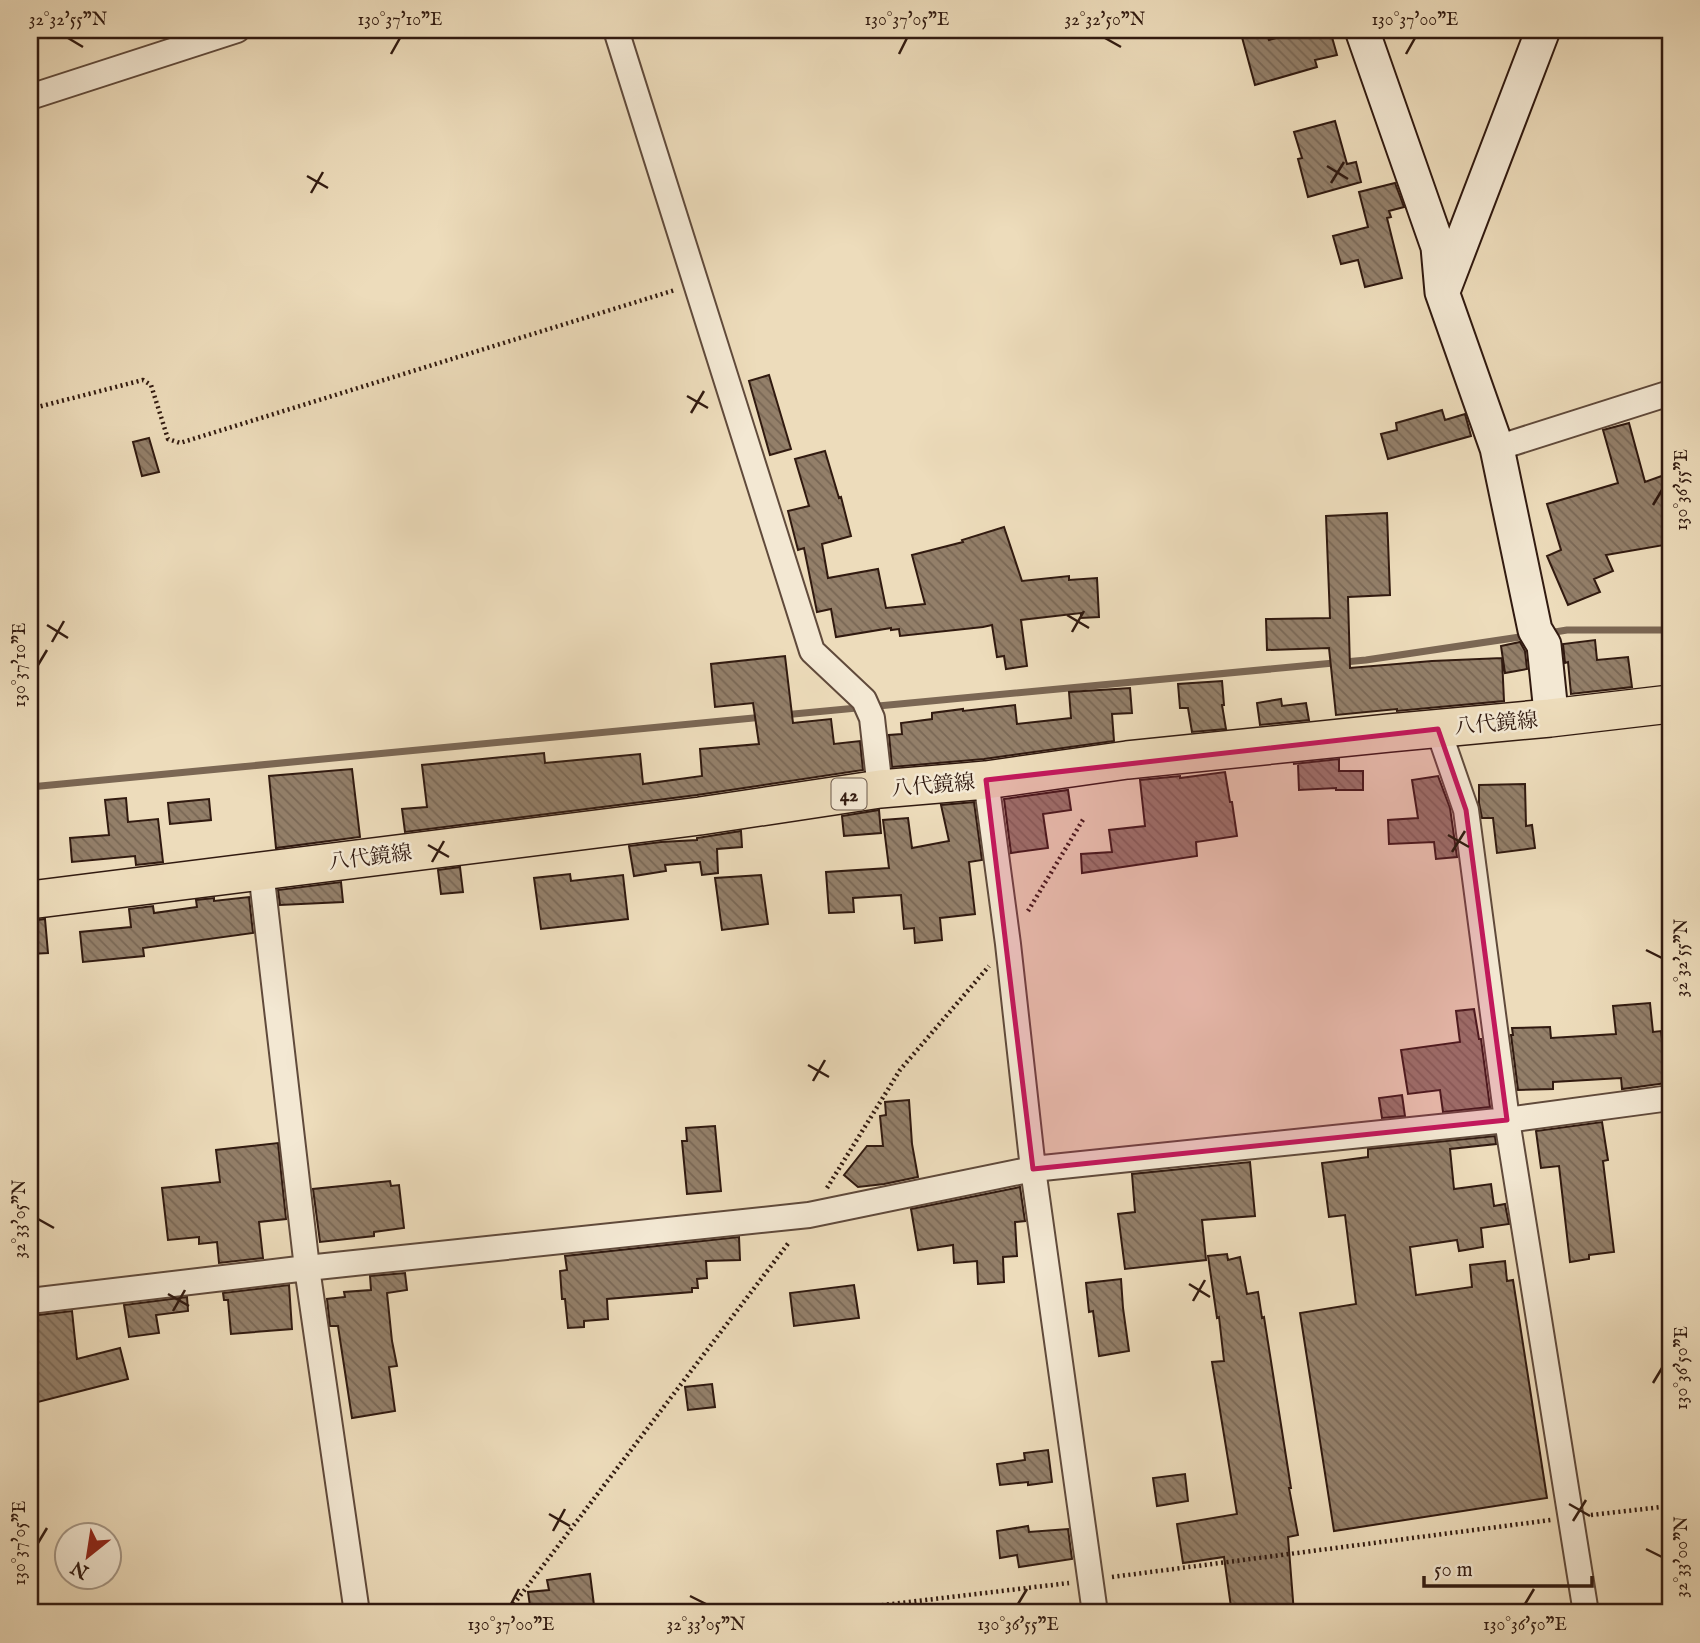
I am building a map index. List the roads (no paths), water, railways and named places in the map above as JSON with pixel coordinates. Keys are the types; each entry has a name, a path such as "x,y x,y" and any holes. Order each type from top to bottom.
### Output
{"main road":[{"name":"八代鏡線","path":"30,900 700,816 880,789 986,780 1127,760 1670,704"}],"street":[{"path":"30,97 237,30"},
{"path":"616,30 812,651 868,709 880,789"},
{"path":"1362,30 1438,247 1442,292 1497,449 1539,638 1550,718"},
{"path":"1442,292 1543,30"},
{"path":"1497,449 1670,393"},
{"path":"1438,729 1466,810 1507,1120 1586,1613"},
{"path":"986,780 1008,944 1033,1169 1095,1613"},
{"path":"261,871 307,1268 357,1613"},
{"path":"30,1301 307,1268 809,1215 1033,1169 1507,1120 1670,1098"}],"waterway":[{"path":"1549,633 1567,630 1670,630"},
{"path":"783,715 1366,660 1527,636"},
{"path":"30,787 764,717"}]}
